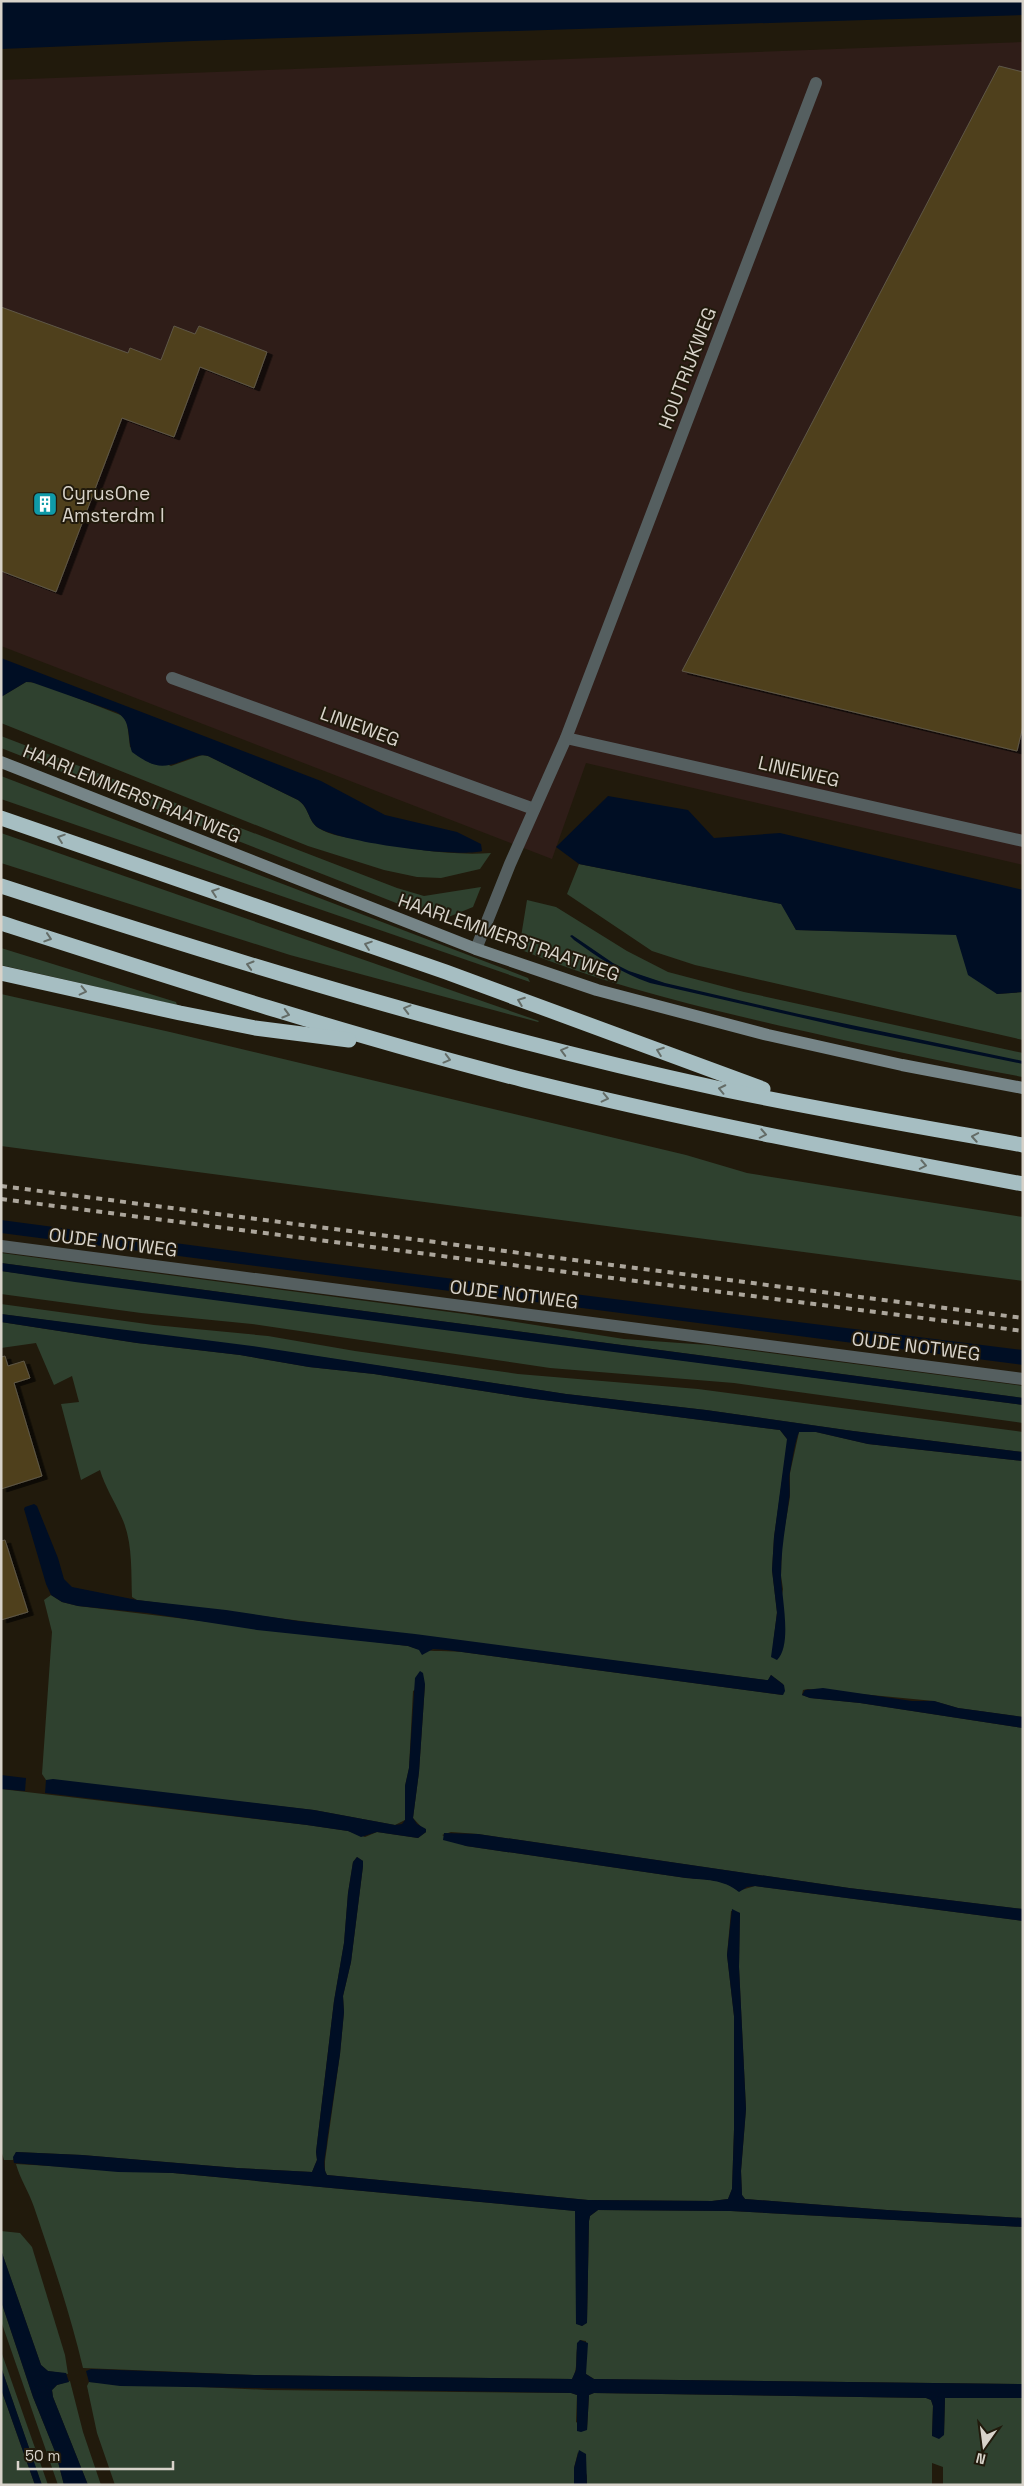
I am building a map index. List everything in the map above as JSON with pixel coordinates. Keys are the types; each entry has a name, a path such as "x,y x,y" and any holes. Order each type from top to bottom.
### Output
{"highway":[{"path":"1,818 446,972 804,1104"},
{"path":"1,886 194,948 352,995 568,1053 722,1089 1023,1145"},
{"path":"1,923 263,1008 526,1080 724,1126 1023,1184"},
{"path":"1,973 254,1028 400,1046"}],"main road":[{"name":"HAARLEMMERSTRAATWEG","path":"1,762 476,949 597,990 768,1035 902,1065 1023,1088"}],"street":[{"name":"HOUTRIJKWEG","path":"566,738 816,83"},
{"name":"LINIEWEG","path":"172,678 534,809"},
{"path":"476,949 534,809 566,738"},
{"name":"LINIEWEG","path":"566,738 1023,841"},
{"name":"OUDE NOTWEG","path":"1,1246 1023,1379"}],"shaded area":[{"path":"1023,42 1023,865 586,763 552,859 1,646 1,80"}],"green space":[{"path":"26,682 39,683 123,716 127,722 130,747 171,766 202,755 208,756 298,800 304,806 314,824 328,833 428,851 475,854 491,853 480,869 441,878 417,877 384,870 308,846 1,723 1,697"},
{"path":"1,736 397,888 424,896 481,887 473,907 446,918 414,910 1,748"},
{"path":"1,776 528,978 530,982 1,799"},
{"path":"1,833 539,1021 290,955 1,863"},
{"path":"579,864 782,904 796,930 957,934 997,994 1023,992 1023,1040 695,965 652,951 567,894"},
{"path":"527,900 556,907 627,951 668,972 744,992 1023,1053 1023,1077 781,1026 648,993 583,973 519,949"},
{"path":"1,948 176,1002 177,1005 1,965"},
{"path":"1,994 170,1032 686,1155 747,1173 1023,1217 1023,1281 1,1146"},
{"path":"1,1253 465,1314 624,1339 708,1345 1023,1386 1023,1398 1,1263"},
{"path":"1,1271 1023,1405 1023,1423 734,1383 550,1368 252,1324 141,1313 1,1294"},
{"path":"1,1304 154,1325 268,1336 355,1351 518,1374 698,1389 1023,1432 1023,1452 853,1431 706,1410 566,1394 294,1353 1,1314"},
{"path":"1,1322 137,1343 240,1355 309,1367 374,1374 528,1398 780,1430 787,1439 787,1446 774,1537 772,1570 777,1612 773,1645 783,1589 781,1576 782,1543 790,1497 790,1473 799,1432 816,1432 868,1444 1023,1461 1023,1717 958,1708 934,1701 808,1689 803,1690 802,1695 810,1698 860,1703 1023,1728 1023,1909 849,1888 478,1834 451,1832 442,1835 466,1846 686,1878 714,1880 738,1891 755,1886 1023,1921 1023,2218 745,2199 742,2195 741,2171 746,2109 739,1967 740,1913 731,1911 727,1955 734,2016 734,2130 732,2189 728,2199 712,2201 588,2200 327,2175 325,2161 340,2054 344,2012 343,1996 351,1962 363,1866 363,1861 357,1857 353,1862 348,1893 344,1943 334,2001 316,2152 317,2160 312,2172 16,2152 13,2160 4,2160 1,2150 1,1789 307,1825 348,1831 365,1837 377,1832 418,1838 426,1832 413,1818 419,1772 425,1684 413,1691 409,1768 405,1786 405,1820 395,1825 314,1810 46,1780 42,1774 52,1632 44,1600 51,1595 62,1602 78,1606 428,1650 462,1652 782,1695 783,1684 771,1675 766,1680 137,1600 132,1597 131,1556 128,1535 100,1470 81,1480 61,1404 79,1402 72,1376 54,1385 36,1343 1,1348"},
{"path":"16,2164 173,2173 576,2211 576,2323 582,2326 587,2322 589,2221 590,2216 598,2210 731,2211 1023,2227 1023,2384 594,2379 586,2374 586,2341 580,2340 577,2349 576,2370 572,2379 254,2375 83,2368 54,2267 32,2201"},
{"path":"1,2231 20,2233 32,2247 65,2355 68,2374 48,2371 41,2365 1,2250"},
{"path":"1,2301 33,2397 56,2454 64,2485 58,2485 1,2321"},
{"path":"1,2351 48,2485 42,2485 40,2480 1,2367"},
{"path":"70,2381 83,2432 101,2485 88,2485 53,2397 52,2390 57,2385"},
{"path":"89,2382 268,2390 571,2393 577,2395 576,2422 587,2430 589,2395 594,2393 926,2398 931,2400 933,2406 932,2436 944,2435 945,2398 949,2396 1023,2398 1023,2485 943,2485 943,2467 932,2463 932,2485 587,2485 587,2476 578,2452 574,2468 574,2485 115,2485 97,2433 87,2386"},
{"path":"1,2389 35,2485 1,2485"}],"water":[{"path":"1,1 1023,1 1023,15 193,41 1,49"},
{"path":"1,658 321,781 385,815 457,832 481,844 482,851 469,853 398,847 329,833 314,824 302,803 298,800 208,756 198,756 165,766 147,762 132,752 127,724 121,715 116,712 31,682 26,682 1,697"},
{"path":"608,796 688,810 714,838 780,833 1023,890 1023,992 997,994 968,975 956,935 796,930 781,904 579,864 556,847"},
{"path":"572,935 613,963 629,971 665,983 799,1014 1023,1061 1023,1064 851,1029 650,983 629,975 592,953 574,940 570,936"},
{"path":"1,1220 303,1260 1023,1350 1023,1365 1,1233"},
{"path":"1,1263 1023,1398 1023,1405 75,1282 1,1271"},
{"path":"1,1314 259,1347 566,1394 706,1410 853,1431 1023,1452 1023,1461 868,1444 816,1432 799,1432 789,1475 790,1496 781,1575 785,1632 782,1653 777,1660 771,1657 777,1613 772,1570 774,1537 787,1439 780,1430 528,1398 374,1374 309,1367 240,1355 137,1343 1,1322"},
{"path":"34,1504 37,1506 58,1558 64,1579 72,1587 137,1600 766,1680 771,1675 784,1685 785,1691 783,1695 447,1650 433,1649 422,1655 419,1650 408,1646 257,1630 147,1613 78,1606 62,1602 51,1595 46,1584 24,1509"},
{"path":"420,1671 423,1673 425,1684 419,1772 413,1818 417,1824 426,1829 426,1832 418,1838 377,1832 361,1837 348,1831 307,1825 45,1793 46,1780 53,1779 314,1810 395,1825 402,1824 405,1820 405,1786 409,1768 415,1678"},
{"path":"823,1688 912,1701 934,1701 958,1708 1023,1717 1023,1728 860,1703 810,1698 802,1695 805,1690"},
{"path":"1,1775 26,1778 25,1791 1,1789"},
{"path":"444,1833 478,1834 849,1888 1023,1909 1023,1921 755,1886 747,1887 739,1892 727,1885 714,1881 466,1846 443,1840"},
{"path":"357,1857 363,1861 363,1866 351,1962 343,1996 344,2012 340,2054 324,2167 327,2175 588,2200 712,2201 728,2199 732,2189 734,2130 734,2016 727,1955 732,1909 740,1913 739,1967 746,2109 741,2171 742,2195 745,2199 1023,2218 1023,2227 731,2211 598,2210 590,2216 589,2221 587,2323 582,2326 576,2324 575,2211 173,2173 118,2172 14,2163 13,2157 16,2152 312,2172 317,2160 316,2152 334,2001 344,1943 348,1893 353,1862"},
{"path":"1,2250 41,2365 48,2371 66,2373 69,2382 57,2385 52,2390 53,2397 88,2485 64,2485 56,2454 33,2397 1,2301"},
{"path":"580,2340 588,2343 586,2374 594,2379 1023,2384 1023,2398 945,2398 944,2435 939,2439 932,2436 933,2406 931,2400 926,2398 594,2393 589,2395 587,2430 581,2432 577,2431 577,2395 571,2393 120,2386 89,2382 86,2371 91,2369 254,2375 572,2379 576,2370 577,2343"},
{"path":"1,2367 42,2485 35,2485 1,2389"},
{"path":"579,2450 586,2454 587,2485 574,2485 574,2468"}],"building":[{"path":"999,66 1023,72 1023,726 1017,751 682,671"},
{"name":"CyrusOne Amsterdm I","path":"1,307 128,353 130,348 161,360 174,326 195,334 199,326 267,352 254,388 200,367 174,437 122,418 56,592 1,571"},
{"path":"5,1356 8,1366 24,1361 30,1378 14,1383 42,1476 1,1489 1,1357"},
{"path":"5,1540 28,1612 1,1620 1,1541"}],"railway":[{"path":"1,1186 1023,1318"},
{"path":"1,1199 1023,1331"}],"place":[{"name":"CyrusOne Amsterdm I","path":"45,504"}]}
